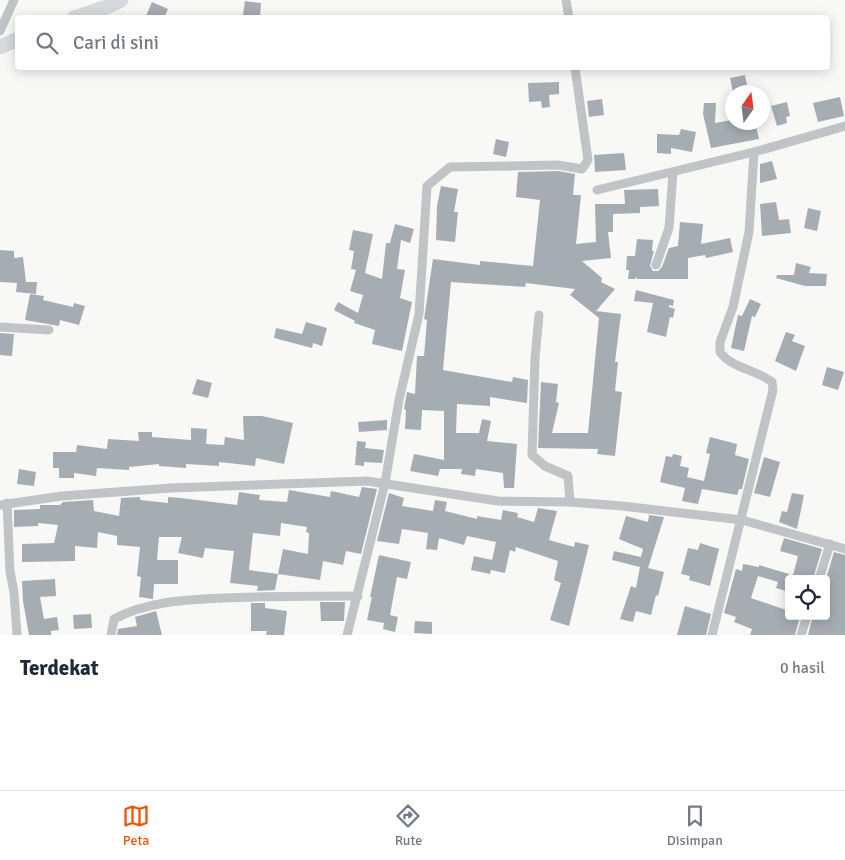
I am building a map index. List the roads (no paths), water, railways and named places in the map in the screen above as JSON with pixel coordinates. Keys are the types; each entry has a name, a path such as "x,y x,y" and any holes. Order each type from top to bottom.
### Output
{"main road":[{"path":"83,15 108,7 120,0"},
{"path":"0,47 15,40"}],"street":[{"path":"0,31 14,0"},
{"path":"566,0 568,15"},
{"path":"347,635 386,483 399,400 419,314 427,186 450,167 558,165 582,169 588,160 575,70"},
{"path":"597,190 754,152 845,126"},
{"path":"712,635 771,399 772,382 763,375 729,361 720,352 720,342 733,306 749,232 754,152"},
{"path":"656,265 669,228 674,172"},
{"path":"539,315 535,358 532,455 545,466 568,476 570,502"},
{"path":"0,327 49,330"},
{"path":"16,635 14,593 3,504 62,496 171,488 367,480 498,501 570,502 742,520 845,549"},
{"path":"820,575 830,544"},
{"path":"111,635 114,619 127,612 172,601 248,597 358,596"},
{"path":"800,635 806,620"}]}
